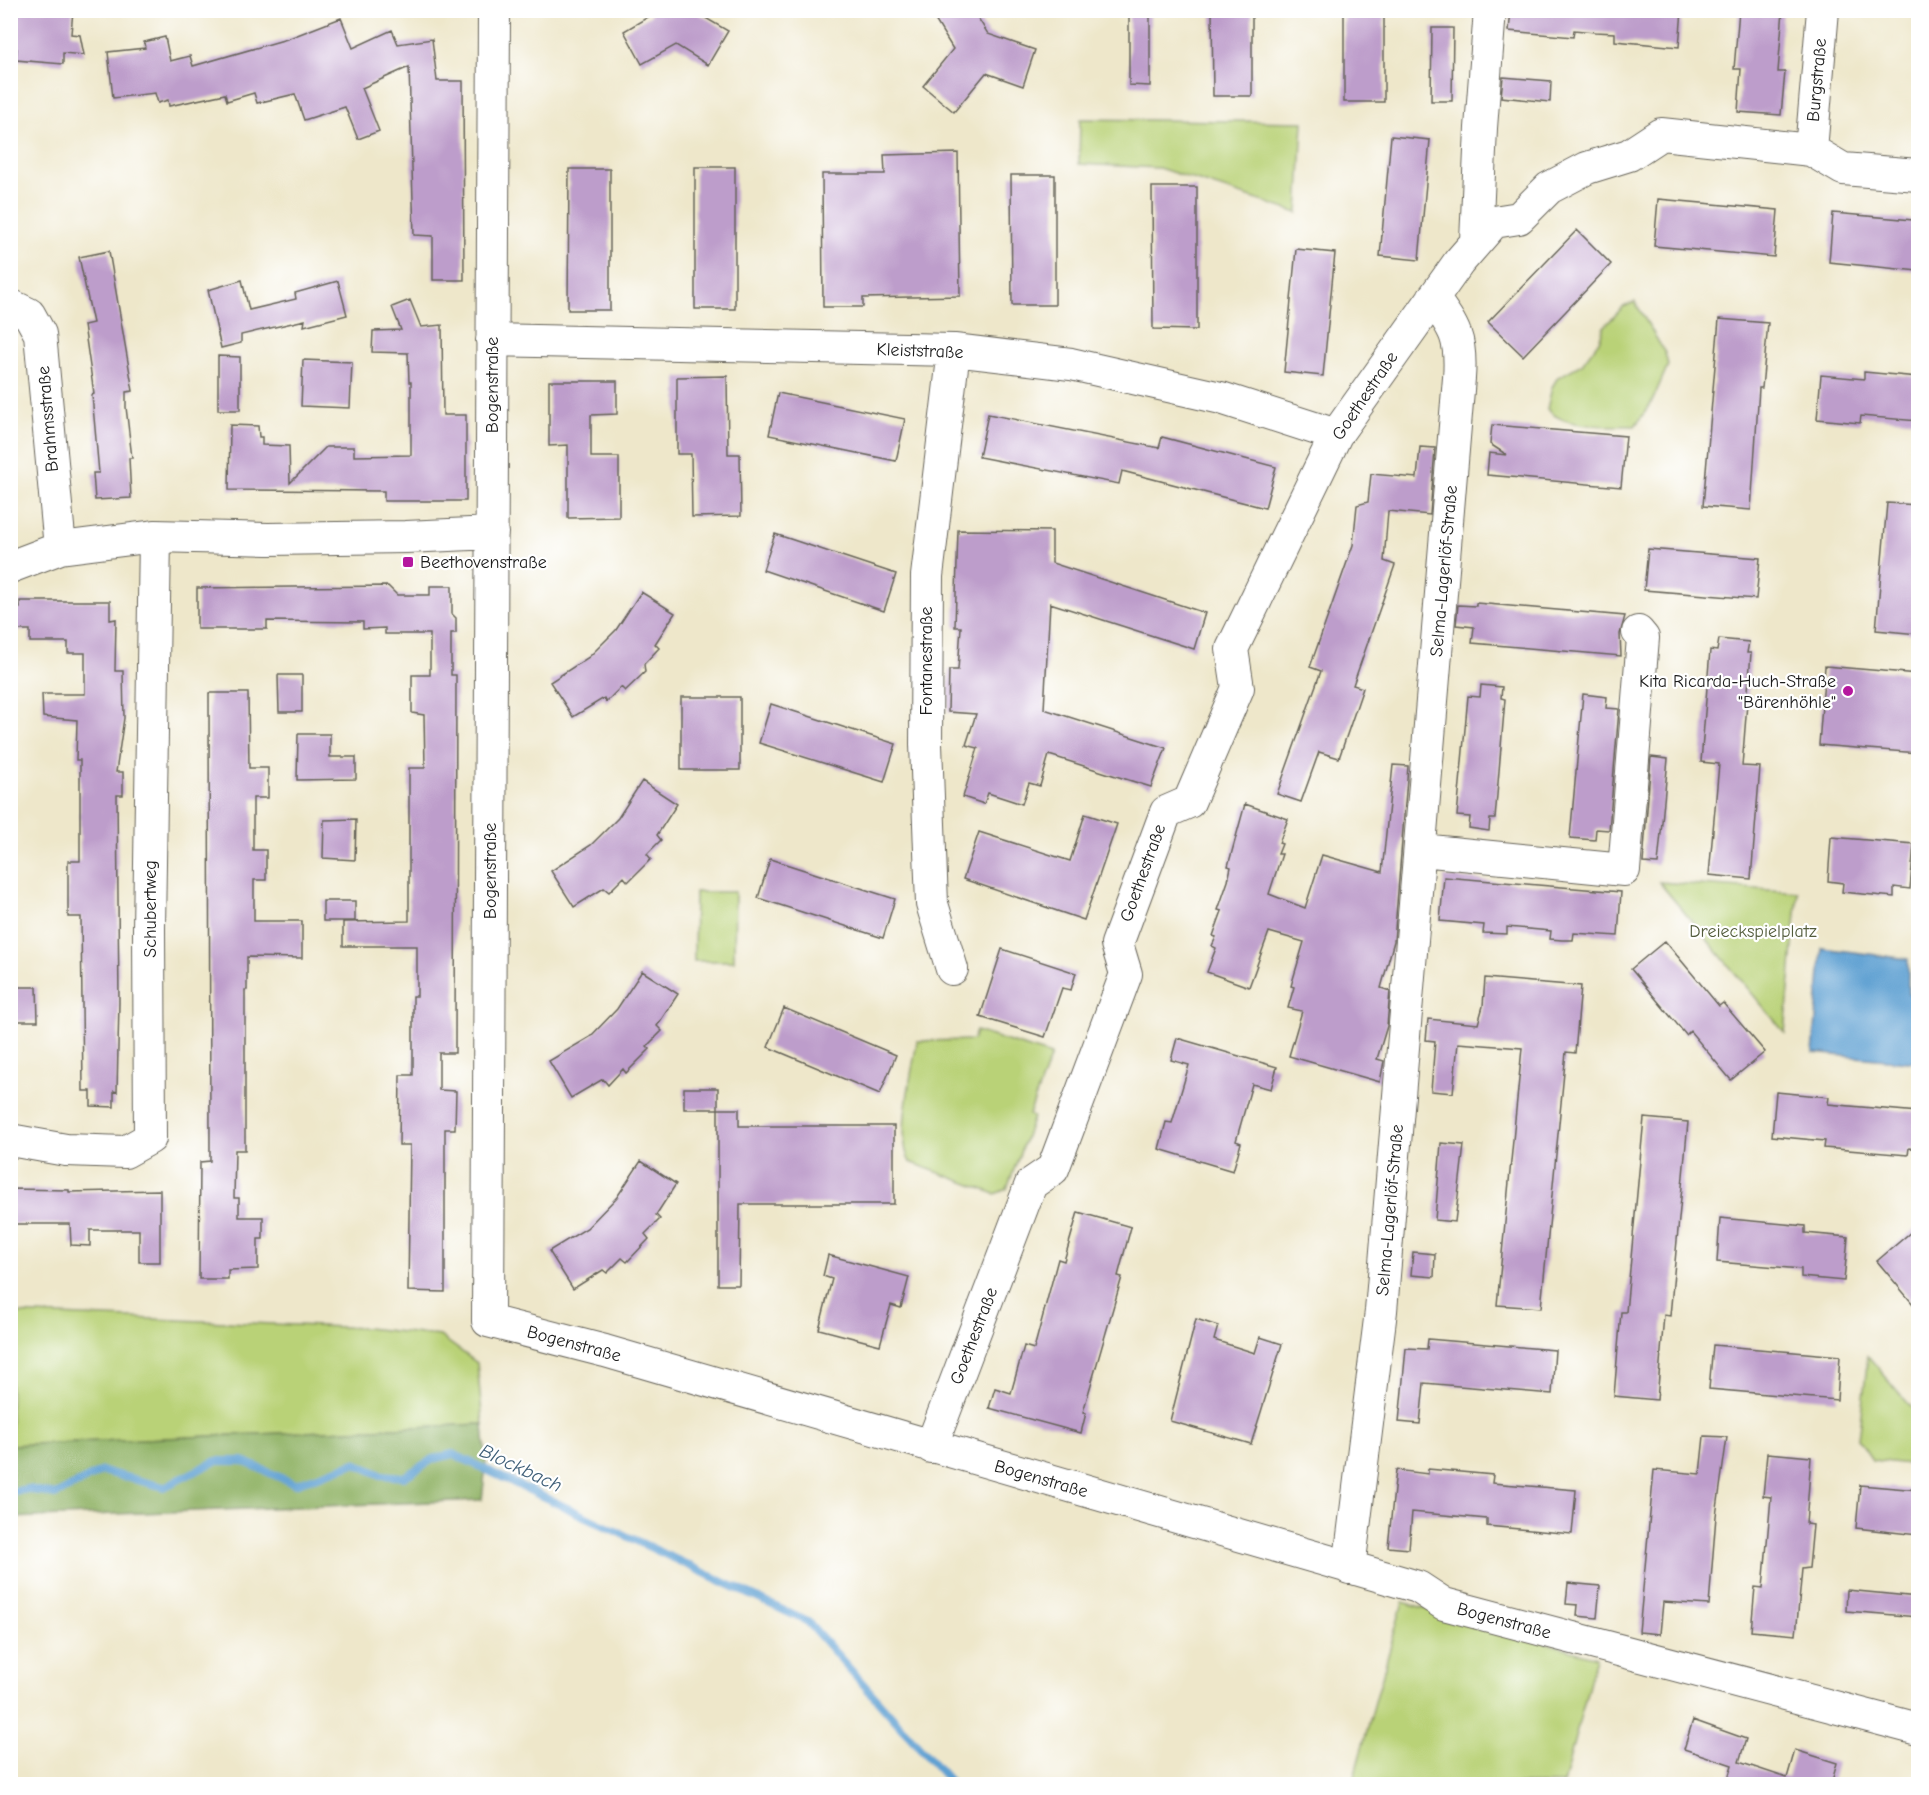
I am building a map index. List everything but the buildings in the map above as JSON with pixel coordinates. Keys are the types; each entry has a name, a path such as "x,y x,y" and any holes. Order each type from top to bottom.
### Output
{"street":[{"name":"Bogenstraße","path":"494,10 488,1321 605,1351 1418,1587 1444,1604 1918,1729"},
{"path":"1476,242 1481,128 1490,10"},
{"name":"Burgstraße","path":"1811,150 1823,10"},
{"name":"Goethestraße","path":"932,1447 1032,1184 1053,1168 1112,1014 1126,974 1117,944 1166,812 1189,802 1238,688 1232,649 1336,435 1433,298 1476,242 1494,222 1519,218 1549,188 1587,168 1629,155 1661,134 1811,150 1843,169 1918,174"},
{"name":"Selma-Lagerlöf-Straße","path":"1349,1568 1381,1311 1461,356 1455,330 1433,298"},
{"name":"Brahmsstraße","path":"10,305 29,314 40,334 60,548"},
{"name":"Kleiststraße","path":"492,340 954,350 1071,363 1221,398 1336,435"},
{"name":"Fontanestraße","path":"952,969 932,904 926,744 927,576 954,350"},
{"path":"10,567 60,548 155,536 268,539 406,537 492,532"},
{"name":"Schubertweg","path":"10,1140 66,1150 125,1152 150,1138 149,929 155,536"},
{"path":"1421,850 1624,870 1643,638 1638,632"}],"green space":[{"path":"1080,119 1303,122 1298,213 1159,168 1079,164"},
{"path":"1635,302 1665,353 1668,365 1652,402 1635,426 1588,425 1555,416 1547,409 1552,387 1558,377 1582,364 1599,341 1604,327 1623,307"},
{"name":"Dreieckspielplatz","path":"1659,882 1798,892 1785,1033"},
{"path":"695,892 735,892 734,961 694,961"},
{"path":"976,1031 1051,1055 1029,1115 1033,1117 1007,1189 995,1194 910,1162 904,1137 909,1085 917,1041 973,1040"},
{"path":"10,1313 366,1328 440,1336 477,1363 483,1424 11,1445"},
{"path":"1868,1356 1918,1415 1918,1465 1872,1460 1858,1439"},
{"path":"483,1424 486,1464 482,1500 11,1518 11,1445"},
{"path":"1403,1602 1596,1657 1563,1784 1352,1784"}],"water":[{"path":"1822,948 1908,959 1908,994 1918,997 1918,1063 1813,1053"}],"waterway":[{"name":"Blockbach","path":"10,1492 29,1489 55,1495 102,1471 164,1487 216,1461 243,1461 295,1484 355,1463 381,1475 404,1477 433,1459 453,1454 808,1622 952,1784"}],"place":[{"name":"Beethovenstraße","path":"408,562"},
{"name":"Kita Ricarda-Huch-Straße \"Bärenhöhle\"","path":"1848,691"}]}
